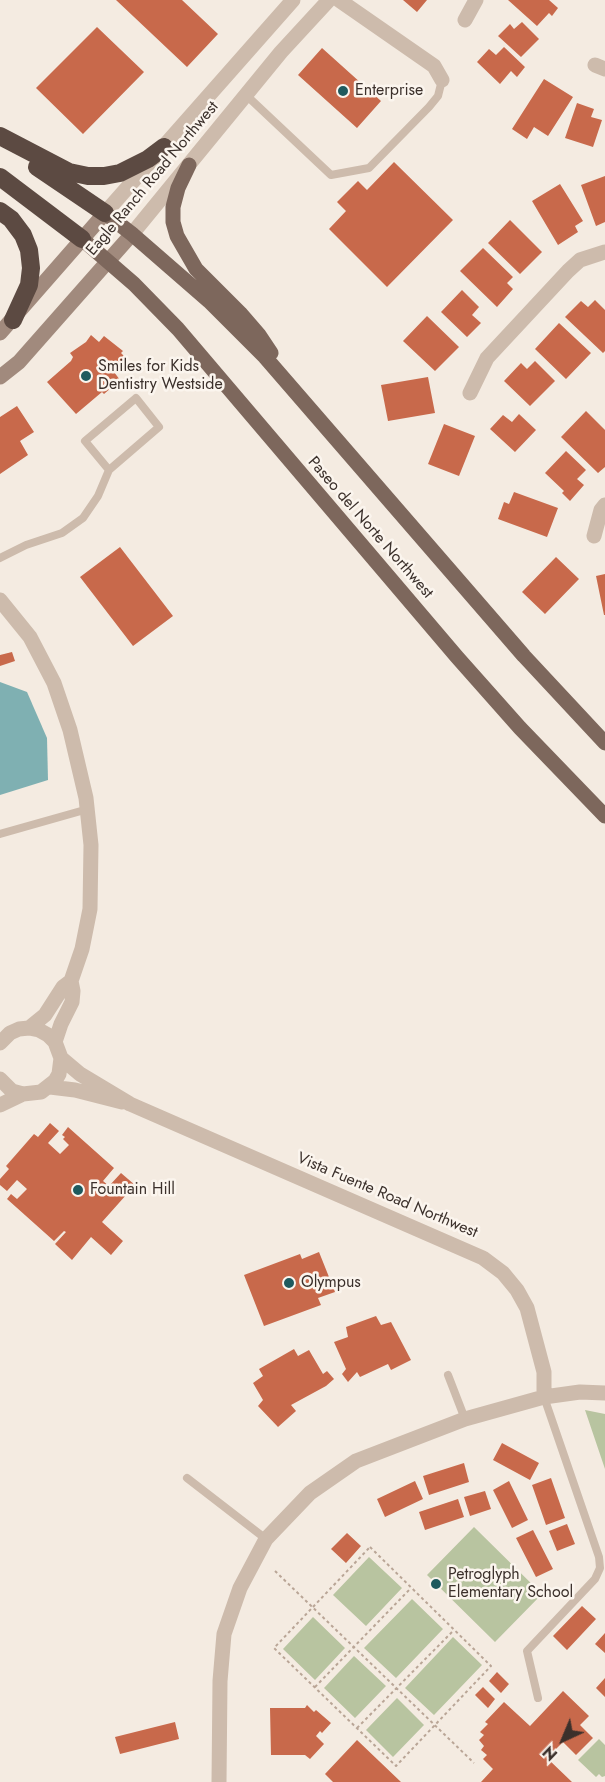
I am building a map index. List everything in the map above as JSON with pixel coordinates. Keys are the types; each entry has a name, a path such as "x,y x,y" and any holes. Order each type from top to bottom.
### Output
{"highway":[{"path":"0,136 51,164 69,172 88,176 120,173 148,159 164,147"},
{"path":"0,144 105,213"},
{"path":"0,177 82,239"},
{"path":"0,211 11,219 23,235 29,250 30,262 29,285 6,326"}],"main road":[{"path":"189,165 178,188 173,207 175,228 184,252 196,269 259,335 298,393"},
{"name":"Paseo del Norte Northwest","path":"105,213 132,234 237,328 298,393 531,664 605,743"},
{"name":"Eagle Ranch Road Northwest","path":"6,326 105,213"},
{"name":"Eagle Ranch Road Northwest","path":"0,377 19,362 132,234"},
{"name":"Paseo del Norte Northwest","path":"82,239 109,261 178,329 457,657 520,728 605,816"}],"street":[{"name":"Eagle Ranch Road Northwest","path":"105,213 293,0"},
{"name":"Eagle Ranch Road Northwest","path":"132,234 281,52 329,0"},
{"path":"339,0 434,66 442,80"},
{"path":"465,20 476,0"},
{"path":"470,393 487,358 568,271 580,260 605,252"},
{"path":"594,536 601,510 605,506"},
{"path":"0,600 30,637 54,683 77,755 88,809 92,867 90,909 82,949 71,981 72,1002 55,1042"},
{"path":"0,1043 10,1033 29,1028 45,1015 63,987 71,981"},
{"path":"0,1105 23,1095 42,1092 50,1087 59,1074 61,1058 55,1042 48,1035 29,1028"},
{"name":"Vista Fuente Road Northwest","path":"61,1058 80,1074 130,1104 483,1258 503,1273 517,1290 527,1308 544,1372 544,1397"},
{"path":"0,1079 12,1091 23,1095"},
{"name":"Vista Fuente Road Northwest","path":"50,1087 75,1090 130,1104"},
{"path":"219,1782 220,1681 224,1634 240,1588 266,1539 310,1492 356,1461 465,1419 544,1397 580,1392 605,1393"}],"lane":[{"path":"246,95 331,175 369,168 429,107 438,96 442,80"},
{"path":"0,558 26,545 62,533 83,518 98,496 109,470 159,427 136,398 85,441 109,470"},
{"path":"0,834 88,809"},
{"path":"448,1375 465,1419"},
{"path":"538,1698 527,1651 595,1579 600,1568 599,1557 544,1397"},
{"path":"187,1478 266,1539"}],"path":[{"path":"370,1547 411,1588 491,1666 396,1766 274,1648 370,1547"},
{"path":"275,1571 474,1763"},
{"path":"315,1688 411,1588"},
{"path":"357,1728 454,1630"}],"green space":[{"path":"585,1410 605,1414 605,1469"},
{"path":"474,1527 542,1594 495,1642 427,1575"},
{"path":"369,1557 402,1588 366,1626 333,1595"},
{"path":"412,1599 443,1629 396,1678 364,1648"},
{"path":"313,1617 345,1648 315,1680 283,1649"},
{"path":"453,1637 482,1665 434,1715 405,1688"},
{"path":"354,1656 386,1686 355,1718 324,1688"},
{"path":"397,1698 424,1725 393,1757 366,1730"},
{"path":"599,1739 605,1745 605,1776 602,1777 599,1774 596,1777 578,1760"}],"water":[{"path":"0,682 27,692 47,738 48,780 0,795"}],"building":[{"path":"116,0 182,0 218,34 187,67"},
{"path":"403,0 427,0 417,12"},
{"path":"508,0 549,0 558,8 552,16 549,13 537,26"},
{"path":"522,22 539,39 521,57 498,36 510,24 514,29"},
{"path":"97,27 144,72 83,134 36,88"},
{"path":"504,47 525,67 517,77 511,71 500,84 477,62 489,49 496,55"},
{"name":"Enterprise","path":"322,48 381,101 357,128 298,75"},
{"path":"544,79 573,97 548,136 534,127 527,139 512,129"},
{"path":"577,103 594,109 591,117 602,120 593,147 565,138"},
{"path":"394,162 453,220 387,287 329,229 346,211 337,202 358,181 367,190"},
{"path":"605,176 605,222 596,226 581,185"},
{"path":"560,184 583,221 575,226 578,232 558,245 532,201"},
{"path":"510,220 542,252 520,274 488,243"},
{"path":"483,248 513,277 507,283 513,289 497,307 460,271"},
{"path":"462,290 479,307 472,315 481,323 467,337 441,312"},
{"path":"595,300 605,310 605,351 603,353 565,317 581,301 588,307"},
{"path":"427,316 459,347 435,371 403,341"},
{"path":"559,323 591,353 566,379 535,349"},
{"name":"Smiles for Kids Dentistry Westside","path":"91,335 99,342 104,336 123,351 121,353 128,360 114,372 120,380 76,414 47,382 71,361 73,357 70,353 86,342"},
{"path":"535,361 555,381 530,406 504,381 521,363 527,369"},
{"path":"428,377 435,413 388,421 381,385"},
{"path":"17,406 34,432 20,441 28,455 0,474 0,417"},
{"path":"586,411 605,430 605,467 598,473 561,437"},
{"path":"519,414 536,430 515,452 490,429 503,415 512,422"},
{"path":"444,424 475,436 459,476 428,464"},
{"path":"566,451 586,470 577,479 584,485 570,501 562,493 564,491 545,473"},
{"path":"514,492 558,508 547,537 498,519 504,502 509,504"},
{"path":"120,547 173,616 133,646 80,577"},
{"path":"556,557 579,579 545,614 522,592"},
{"path":"605,574 605,615 604,615 596,576"},
{"path":"12,652 15,661 0,666 0,655"},
{"name":"Fountain Hill","path":"50,1123 59,1131 48,1143 60,1154 69,1145 62,1135 68,1127 114,1168 103,1181 109,1186 121,1173 135,1185 102,1222 123,1241 111,1255 91,1237 72,1260 55,1244 66,1232 64,1231 54,1241 7,1199 11,1194 17,1199 27,1189 17,1180 7,1191 0,1185 0,1179 9,1169 6,1166 34,1134 38,1137"},
{"name":"Olympus","path":"319,1252 335,1292 318,1298 321,1305 264,1326 244,1275 300,1254 302,1259"},
{"path":"376,1316 381,1325 391,1322 411,1360 391,1370 388,1364 360,1377 357,1372 348,1382 342,1374 346,1369 334,1342 348,1337 346,1327"},
{"path":"294,1349 298,1356 309,1350 323,1374 327,1371 334,1379 326,1386 291,1405 296,1411 278,1427 258,1406 263,1400 253,1383 263,1376 259,1369"},
{"path":"502,1443 539,1463 530,1480 493,1460"},
{"path":"464,1463 469,1482 429,1495 423,1476"},
{"path":"551,1478 565,1518 546,1525 532,1485"},
{"path":"415,1481 423,1499 385,1517 377,1499"},
{"path":"509,1481 528,1520 512,1528 493,1490"},
{"path":"485,1491 491,1509 470,1516 464,1497"},
{"path":"458,1499 464,1517 425,1530 419,1512"},
{"path":"567,1524 575,1544 557,1551 549,1531"},
{"path":"533,1530 553,1569 536,1577 516,1538"},
{"path":"347,1533 361,1546 346,1563 331,1549"},
{"path":"582,1606 596,1619 567,1650 553,1636"},
{"path":"605,1633 605,1653 595,1644"},
{"path":"497,1672 509,1684 501,1693 489,1681"},
{"path":"605,1678 605,1697 596,1688"},
{"path":"483,1687 495,1699 488,1708 475,1695"},
{"path":"563,1691 589,1716 580,1725 593,1738 576,1755 563,1742 547,1758 572,1782 481,1782 493,1769 483,1759 487,1755 481,1750 484,1746 479,1740 484,1735 480,1732 488,1724 485,1722 504,1702 530,1726"},
{"path":"307,1705 331,1723 316,1736 324,1744 310,1759 305,1755 271,1755 270,1708 305,1708"},
{"path":"175,1722 179,1739 120,1754 115,1737"},
{"path":"357,1740 401,1782 333,1782 325,1774"}],"place":[{"name":"Enterprise","path":"343,91"},
{"name":"Smiles for Kids Dentistry Westside","path":"86,376"},
{"name":"Fountain Hill","path":"78,1190"},
{"name":"Olympus","path":"289,1283"},
{"name":"Petroglyph Elementary School","path":"436,1584"}]}
